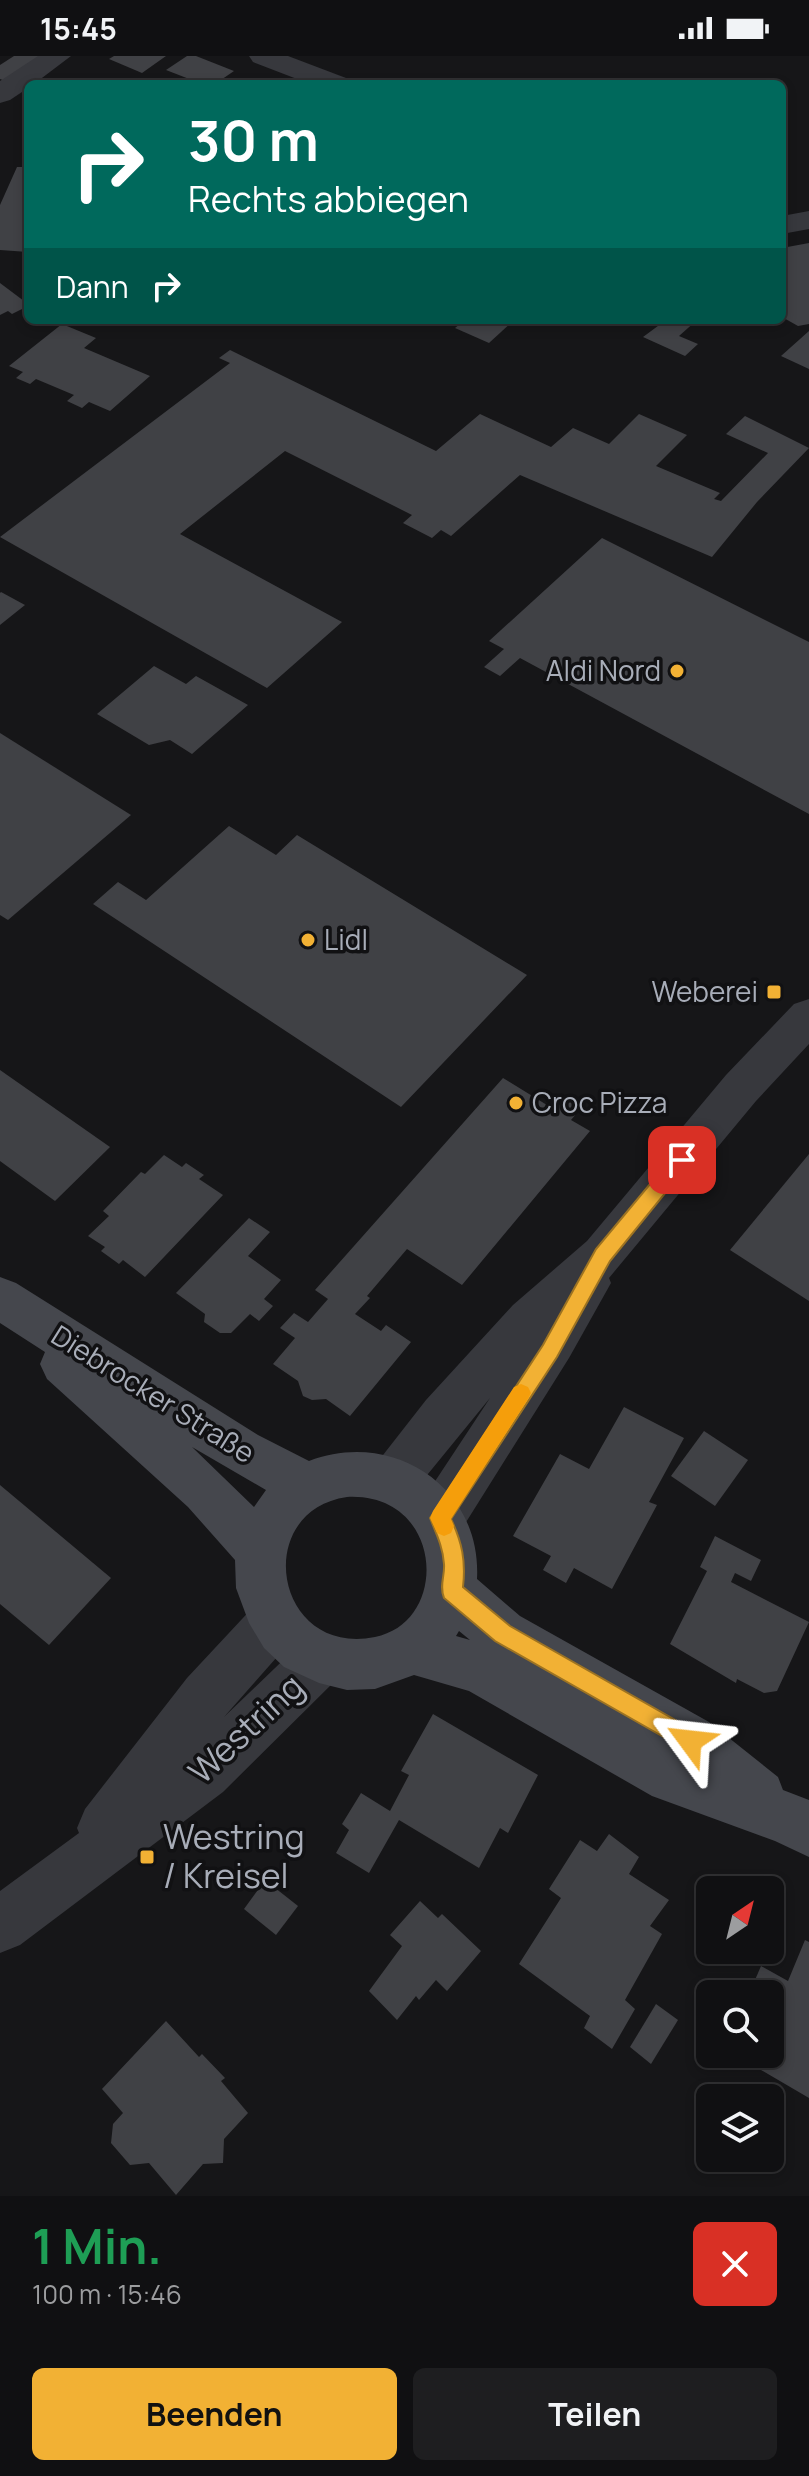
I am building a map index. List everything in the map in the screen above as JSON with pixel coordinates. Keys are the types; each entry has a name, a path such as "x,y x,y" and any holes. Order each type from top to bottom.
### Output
{"main road":[{"name":"Diebrocker Straße","path":"0,1298 241,1451 308,1486"},
{"name":"Diebrocker Straße","path":"0,1306 205,1490 260,1551"},
{"path":"365,1474 393,1480 419,1496 440,1518 451,1540 455,1565 452,1591 438,1623 411,1648 374,1663 347,1664 321,1659 294,1643 274,1622 259,1584 260,1551 269,1526 286,1503 308,1486 336,1476 365,1474"},
{"path":"452,1591 502,1634 690,1741 799,1824"},
{"path":"411,1648 490,1674 671,1777 799,1824"}],"street":[{"path":"0,94 57,56"},
{"path":"263,56 326,80"},
{"path":"786,224 809,220"},
{"path":"393,1480 443,1416 530,1320 603,1255 741,1088 809,1016"},
{"path":"440,1518 550,1351 603,1255"},
{"name":"Westring","path":"56,1884 125,1803 206,1697 274,1622"},
{"name":"Westring","path":"0,1925 204,1773 321,1659"}],"building":[{"path":"14,56 42,56 5,81 0,79 0,65"},
{"path":"114,56 166,56 142,73 109,59"},
{"path":"187,56 196,56 234,71 221,80 192,80 166,70"},
{"path":"17,167 24,167 24,252 0,250 0,205"},
{"path":"809,243 809,324 798,326 786,319 786,247"},
{"path":"0,283 24,301 24,308 0,315"},
{"path":"62,324 96,338 84,348 150,376 110,411 89,402 82,408 67,401 74,395 36,379 30,384 16,378 23,372 9,366"},
{"path":"460,324 510,324 489,343 455,328"},
{"path":"661,324 692,324 679,336 698,344 685,356 643,337"},
{"path":"809,331 809,369 781,356"},
{"path":"230,350 436,451 480,414 551,447 573,428 609,444 639,414 687,435 656,466 720,493 714,499 721,501 768,453 726,434 745,416 809,448 757,502 712,557 520,475 451,536 441,530 432,538 403,523 412,515 285,451 180,534 342,622 267,688 0,537 230,363 219,358"},
{"name":"Aldi Nord","path":"602,538 809,642 809,814 520,658 500,676 484,667 504,649 489,641"},
{"path":"0,593 25,605 0,625"},
{"path":"154,666 186,684 196,676 248,705 192,754 170,740 149,745 97,714"},
{"path":"0,733 131,815 8,920 0,915"},
{"name":"Lidl","path":"229,826 276,855 297,835 527,975 401,1107 93,904 118,882 146,900"},
{"path":"0,1070 110,1147 55,1201 0,1161"},
{"path":"503,1078 555,1110 566,1097 582,1107 571,1120 590,1131 462,1285 407,1249 367,1296 370,1298 355,1314 381,1331 386,1325 411,1342 350,1416 326,1399 312,1400 303,1396 298,1381 273,1364 295,1338 280,1328 294,1313 308,1322 328,1299 315,1290"},
{"path":"809,1154 809,1301 730,1250"},
{"path":"164,1155 182,1167 186,1163 204,1175 199,1179 223,1195 145,1277 123,1260 119,1264 101,1251 105,1247 88,1236 109,1216 103,1211 141,1172 145,1174"},
{"path":"249,1218 270,1232 248,1256 281,1280 264,1299 273,1306 259,1321 250,1314 231,1333 220,1333 204,1322 205,1314 176,1293"},
{"path":"624,1407 684,1438 649,1502 657,1505 612,1589 574,1568 566,1583 543,1570 551,1556 513,1536 560,1454 589,1469"},
{"path":"704,1431 748,1460 715,1506 671,1476"},
{"path":"0,1485 111,1578 49,1645 0,1604"},
{"path":"715,1536 761,1560 751,1581 735,1573 731,1582 809,1622 777,1691 764,1693 737,1679 736,1683 670,1644 707,1571 700,1567"},
{"path":"433,1714 538,1775 508,1833 500,1828 479,1868 399,1820 369,1873 336,1853 349,1830 342,1824 361,1793 390,1811 409,1775 401,1771"},
{"path":"609,1834 639,1857 629,1874 669,1900 650,1926 662,1934 625,2000 635,2009 612,2049 584,2028 590,2016 519,1964 561,1898 549,1889 580,1840 597,1851"},
{"path":"265,1880 298,1906 276,1935 244,1909"},
{"path":"420,1901 438,1918 442,1914 481,1951 447,1991 436,1980 419,2000 416,1996 397,2020 369,1991 402,1946 390,1935"},
{"path":"805,1940 809,1942 809,2098 761,2070 784,2068 784,1980 755,1980 761,1966 788,1981"},
{"path":"656,2004 678,2020 651,2064 630,2047"},
{"path":"166,2021 199,2057 202,2054 225,2078 221,2081 248,2113 224,2139 223,2163 203,2164 176,2195 149,2163 130,2165 111,2143 113,2124 123,2113 102,2089"}],"slow traffic":[{"path":"444,1526 440,1518 521,1393"}],"place":[{"name":"Aldi Nord","path":"677,671"},
{"name":"Lidl","path":"308,940"},
{"name":"Weberei","path":"774,992"},
{"name":"Croc Pizza","path":"516,1103"},
{"name":"Westring / Kreisel","path":"147,1857"}],"route":[{"path":"682,1160 603,1255 550,1351 487,1442 440,1518 451,1540 455,1565 452,1591 502,1634 690,1741"}]}
